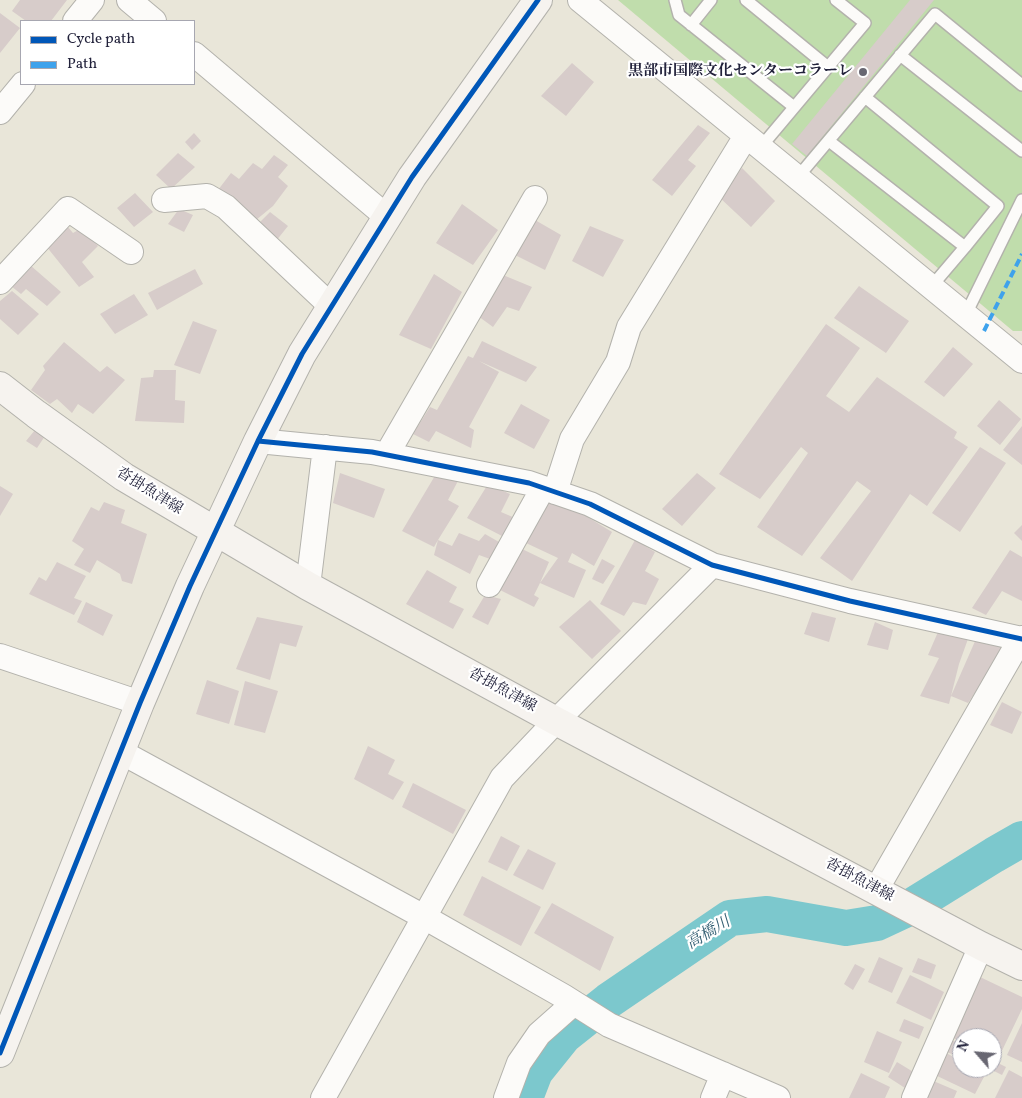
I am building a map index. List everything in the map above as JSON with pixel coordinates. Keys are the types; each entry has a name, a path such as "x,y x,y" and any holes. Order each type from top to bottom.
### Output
{"street":[{"path":"76,20 91,0"},
{"path":"129,0 153,20"},
{"path":"0,1053 140,703 190,586 258,441 302,354 412,177 538,0"},
{"path":"580,0 1022,362"},
{"path":"195,55 387,217"},
{"path":"0,112 22,85"},
{"path":"489,585 549,490 572,439 618,362 629,327 753,142"},
{"path":"164,200 207,196 226,207 331,306"},
{"path":"386,454 535,198"},
{"path":"0,282 68,209 131,252"},
{"name":"沓掛魚津線","path":"0,386 124,477 308,586 556,721 1022,966"},
{"path":"258,441 386,454 529,483 590,504 712,565 850,601 1022,638 876,890"},
{"path":"308,586 325,447"},
{"path":"323,1098 502,778 556,721 712,565"},
{"path":"0,656 140,703"},
{"path":"121,752 424,917 609,1025 778,1098"},
{"path":"914,1098 981,946"},
{"path":"506,1098 520,1063 539,1034 574,1003"},
{"path":"713,1098 723,1074"}],"lane":[{"path":"675,0 679,15 794,107"},
{"path":"691,25 711,0"},
{"path":"746,0 828,67"},
{"path":"753,142 794,107 865,23 836,0"},
{"path":"797,178 935,14 1022,85"},
{"path":"900,55 1022,151"},
{"path":"865,97 1013,218"},
{"path":"829,140 965,247"},
{"path":"965,316 1022,200"},
{"path":"931,287 998,206"}],"green space":[{"path":"618,0 1022,0 1022,331 1013,331"}],"building":[{"path":"20,0 67,0 52,20 25,20 12,11"},
{"name":"黒部市国際文化センターコラーレ","path":"910,0 934,0 807,156 792,144"},
{"path":"0,13 20,28 0,53"},
{"path":"572,63 594,82 566,116 541,96"},
{"path":"698,125 710,133 688,160 696,166 672,196 652,180"},
{"path":"194,133 201,141 192,150 185,142"},
{"path":"178,153 195,167 171,189 156,175"},
{"path":"274,155 288,165 278,177 288,186 273,206 256,220 218,190 231,173 239,179 253,163 262,169"},
{"path":"742,168 775,201 751,227 719,197"},
{"path":"135,193 153,212 134,227 117,208"},
{"path":"462,204 498,230 473,265 436,243"},
{"path":"179,209 193,215 184,232 168,224"},
{"path":"270,212 288,226 276,241 257,225"},
{"path":"535,220 561,235 545,270 515,255"},
{"path":"590,226 624,240 603,277 572,261"},
{"path":"68,227 73,233 82,228 98,246 82,262 94,277 79,287 46,246"},
{"path":"30,265 61,292 47,306 26,289 21,294 11,286"},
{"path":"195,269 203,284 157,310 148,293"},
{"path":"434,274 462,292 431,349 399,335"},
{"path":"503,275 532,287 519,311 507,307 493,327 478,316"},
{"path":"859,286 909,321 886,353 834,318"},
{"path":"12,291 39,314 18,335 0,319 0,301"},
{"path":"134,294 148,315 115,334 100,314"},
{"path":"193,321 217,330 200,374 174,365"},
{"path":"826,324 860,348 826,396 849,412 877,377 957,432 954,438 968,447 927,506 910,494 852,581 820,558 871,491 857,481 802,556 757,527 808,453 801,447 760,499 719,474"},
{"path":"482,341 537,367 526,382 479,361 499,372 469,427 474,430 471,448 436,431 429,442 413,434 430,407 437,410 468,356 473,358"},
{"path":"64,342 100,372 107,366 125,380 93,414 78,404 72,413 57,399 50,404 31,390 45,370 43,366"},
{"path":"953,347 973,364 944,397 924,382"},
{"path":"154,370 176,370 175,400 185,401 184,423 135,421 141,378 153,377"},
{"path":"999,400 1021,419 1000,445 977,426"},
{"path":"521,404 550,420 534,449 504,433"},
{"path":"1022,426 1022,465 1003,450"},
{"path":"35,430 45,436 37,448 26,441"},
{"path":"980,447 1006,463 960,532 932,513"},
{"path":"340,473 385,489 374,518 333,503"},
{"path":"697,473 716,488 682,526 662,509"},
{"path":"436,474 459,479 448,500 459,506 434,547 402,531"},
{"path":"488,484 510,494 501,512 515,518 504,537 467,518"},
{"path":"0,486 13,494 0,516"},
{"path":"547,501 581,513 612,532 594,566 572,553 568,562 586,570 574,598 540,583 558,558 526,543"},
{"path":"104,502 125,510 121,523 147,534 132,584 122,581 120,574 97,560 90,573 74,565 84,549 72,541 91,507 99,511"},
{"path":"1022,525 1022,541 1014,533"},
{"path":"459,533 479,541 485,534 499,542 490,559 479,555 470,574 434,555 438,540 452,546"},
{"path":"635,540 655,552 645,571 659,579 646,605 633,602 624,616 600,604"},
{"path":"520,548 549,562 534,595 539,598 534,607 498,589"},
{"path":"1010,550 1022,557 1022,601 1002,591 986,615 972,608"},
{"path":"602,559 615,566 603,584 592,579"},
{"path":"57,562 86,576 74,598 82,601 74,615 29,594 39,577 46,581"},
{"path":"427,570 457,587 449,602 464,609 453,629 406,604"},
{"path":"485,595 501,599 488,625 472,617"},
{"path":"590,600 621,631 592,659 559,627"},
{"path":"86,602 113,615 103,636 77,622"},
{"path":"812,612 836,618 829,642 804,634"},
{"path":"257,617 303,626 296,647 280,643 270,680 236,669"},
{"path":"875,622 893,630 888,650 867,645"},
{"path":"938,632 968,639 959,664 949,704 920,696 939,658 928,655"},
{"path":"976,639 1006,647 968,703 951,696"},
{"path":"207,680 239,691 229,724 196,714"},
{"path":"245,681 278,691 265,733 234,725"},
{"path":"1002,702 1022,712 1012,734 990,725"},
{"path":"368,746 395,760 388,774 404,782 393,800 354,779"},
{"path":"413,783 466,810 453,834 402,807"},
{"path":"501,836 520,846 507,871 488,862"},
{"path":"528,849 556,863 543,890 513,875"},
{"path":"482,876 541,907 521,946 463,915"},
{"path":"552,903 614,937 600,971 534,933"},
{"path":"879,957 903,968 892,993 868,982"},
{"path":"918,958 936,965 931,979 912,972"},
{"path":"855,964 865,969 853,990 844,984"},
{"path":"910,975 944,992 931,1020 896,1003"},
{"path":"980,977 1022,997 1022,1009 1002,1051 1002,1028 955,1028"},
{"path":"904,1019 924,1027 919,1039 899,1031"},
{"path":"1022,1023 1022,1062 1007,1055"},
{"path":"877,1031 902,1042 889,1073 864,1062"},
{"path":"950,1039 952,1040 952,1054 945,1051"},
{"path":"944,1052 952,1056 952,1078 983,1078 975,1094 933,1074"},
{"path":"897,1062 915,1073 905,1088 888,1077"},
{"path":"1002,1065 1006,1067 1002,1075"},
{"path":"1009,1070 1022,1077 1022,1098 995,1098"},
{"path":"861,1073 890,1087 885,1098 849,1098"},
{"path":"931,1080 957,1091 954,1098 923,1098"}],"waterway":[{"name":"高橋川","path":"525,1098 535,1072 564,1036 608,1001 730,918 767,914 846,928 877,923 907,909 1022,839"}],"marked path":[{"path":"984,331 1022,254"}],"cycle path":[{"path":"0,1053 140,703 190,586 258,441 302,354 412,177 538,0"},
{"path":"258,441 372,452 529,483 590,504 712,565 850,601 1022,639"}],"place":[{"name":"黒部市国際文化センターコラーレ","path":"863,72"}]}
